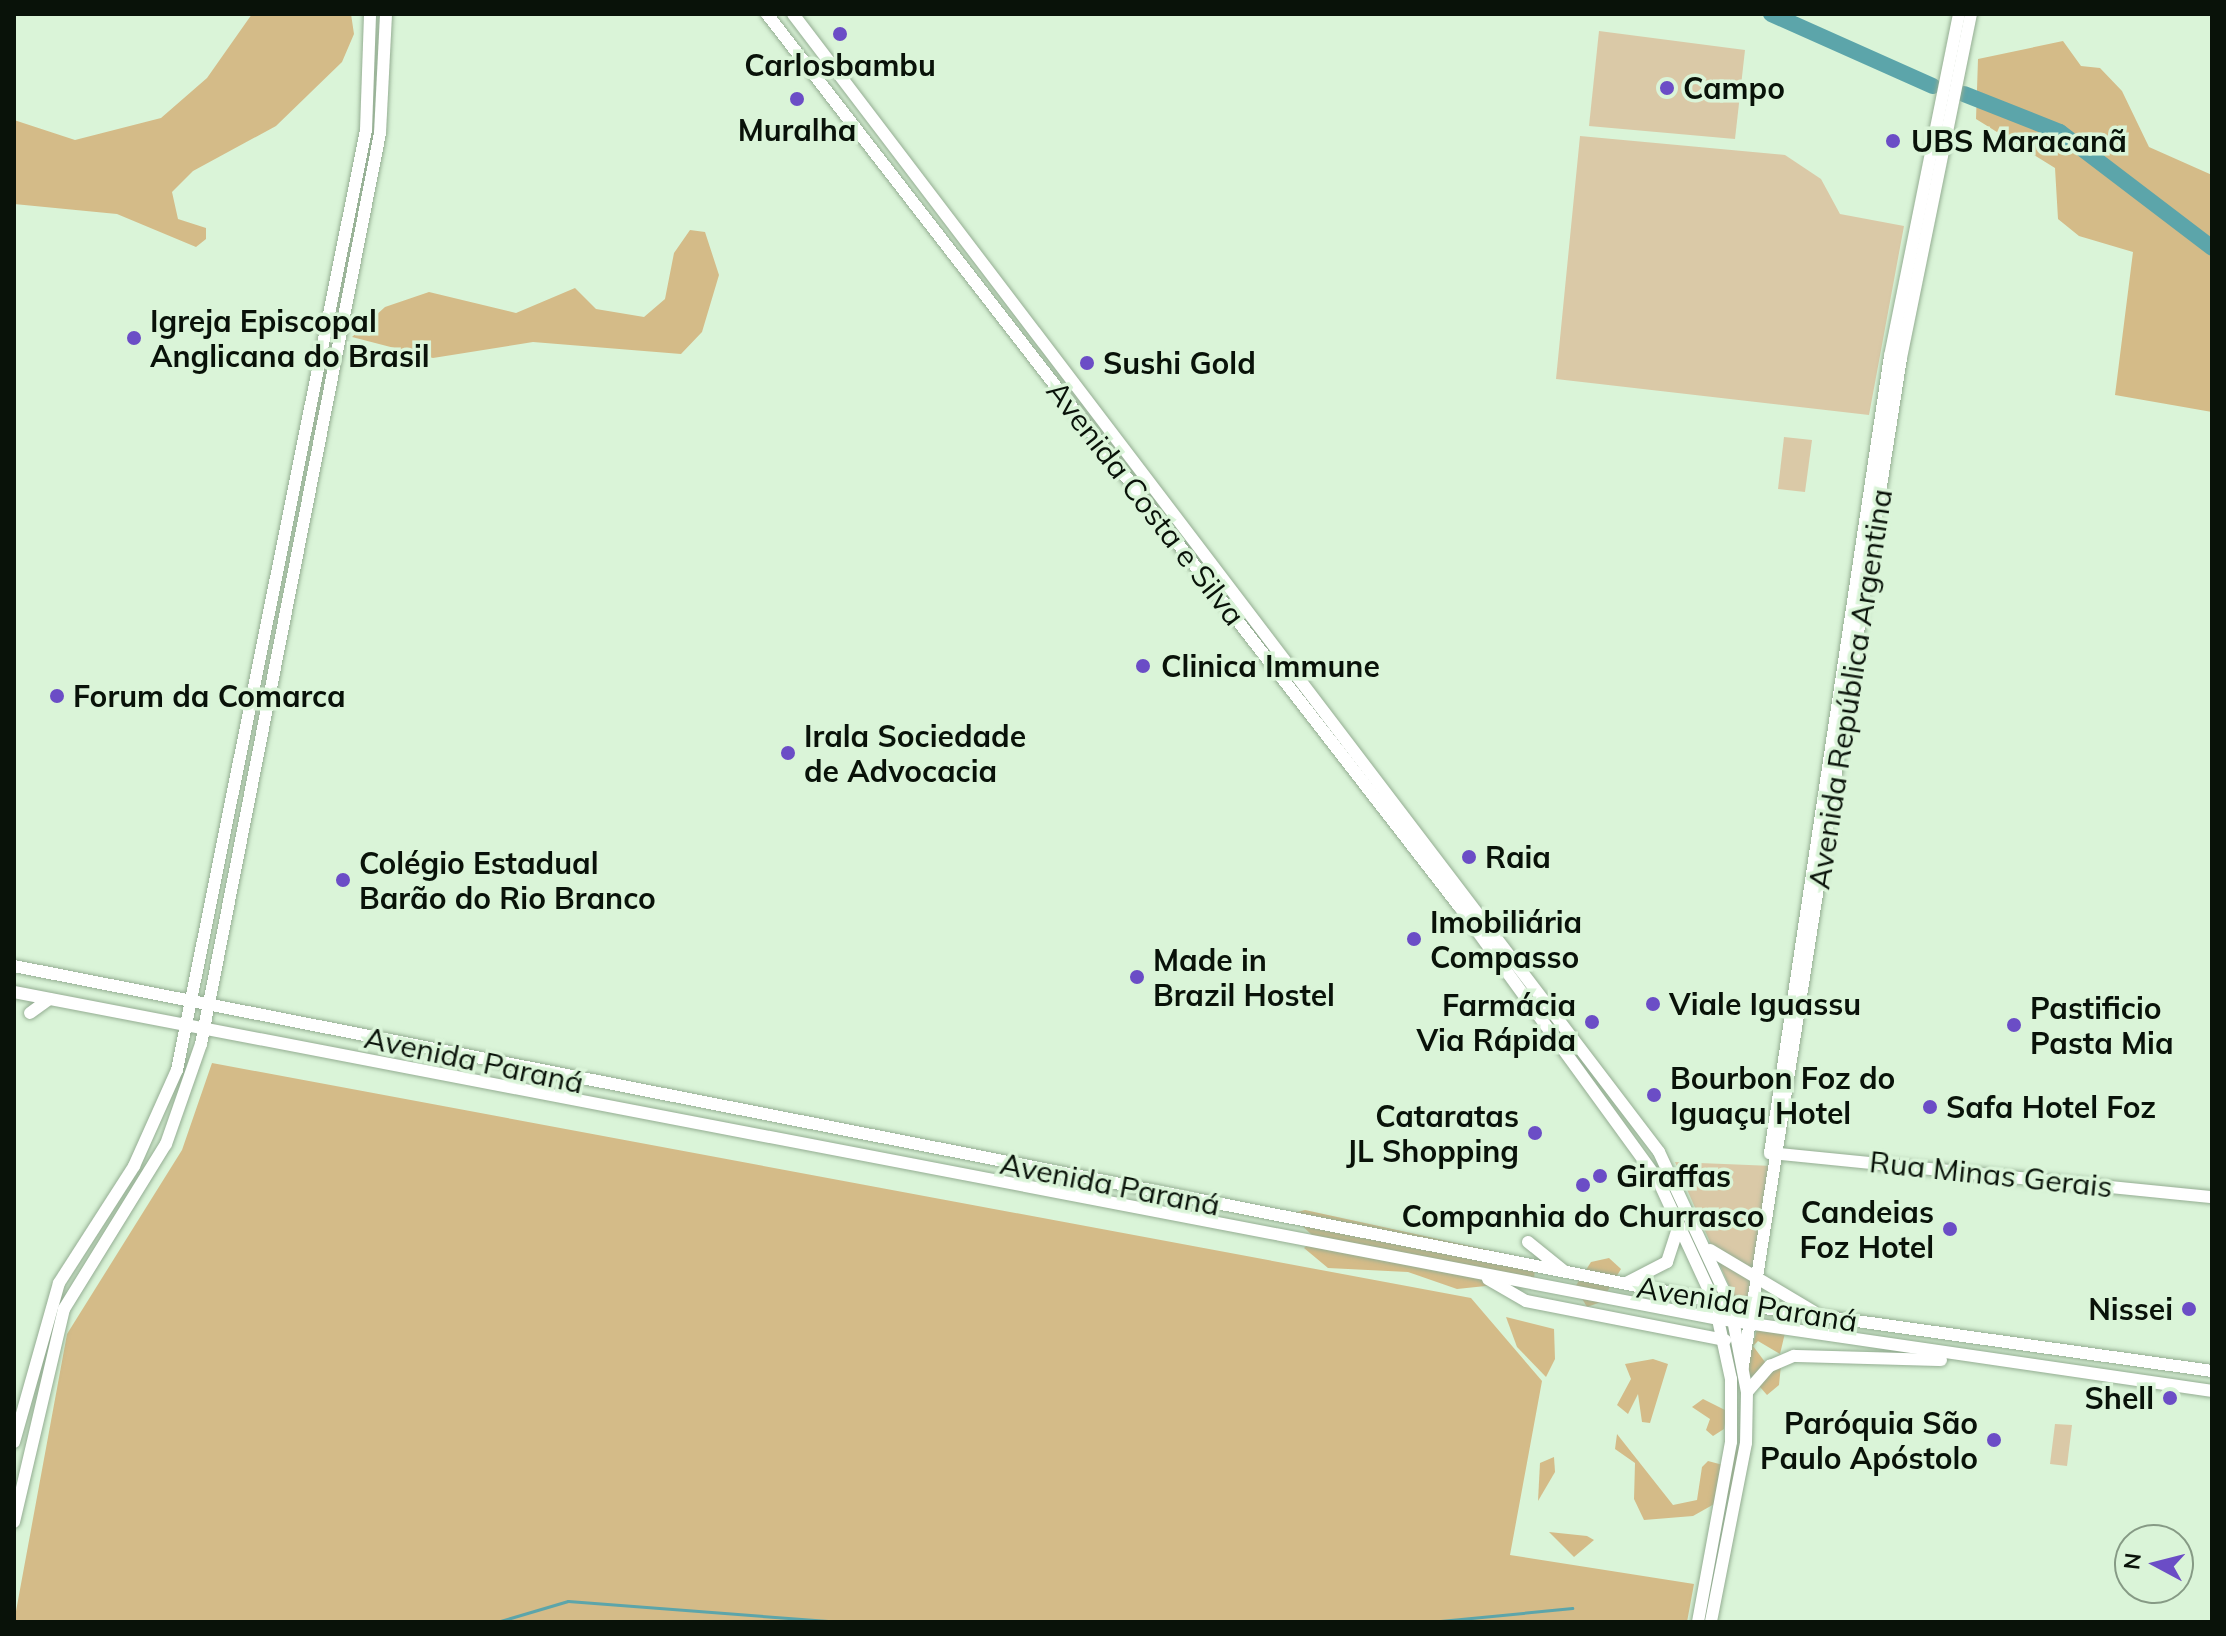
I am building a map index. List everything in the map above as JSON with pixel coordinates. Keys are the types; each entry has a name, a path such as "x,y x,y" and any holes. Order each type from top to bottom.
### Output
{"main road":[{"name":"Avenida Costa e Silva","path":"767,14 1603,1095 1678,1217 1719,1319"},
{"name":"Avenida Costa e Silva","path":"793,14 1613,1085 1659,1152 1708,1248 1730,1304 1742,1322"},
{"name":"Avenida República Argentina","path":"1776,1153 1890,356 1959,14"},
{"name":"Avenida República Argentina","path":"1711,1622 1746,1443 1747,1392 1742,1322 1751,1308 1901,358 1971,14"},
{"path":"14,1442 59,1283 157,1125 188,1026 284,533 373,132 371,17 386,16 373,132 204,1029 166,1144 64,1309 14,1522"},
{"path":"284,533 299,536"},
{"name":"Avenida Paraná","path":"14,966 706,1107 746,1112 1751,1308 2212,1371"},
{"name":"Avenida Paraná","path":"14,992 1486,1277 1719,1319 2212,1391"},
{"path":"30,1013 49,999"},
{"path":"705,1127 706,1107"},
{"path":"737,1133 746,1112"},
{"name":"Rua Minas Gerais","path":"1776,1153 2212,1197"},
{"path":"1623,1284 1667,1262 1679,1239 1678,1217"},
{"path":"1528,1242 1566,1273"},
{"path":"1708,1248 1755,1282 1832,1319"},
{"path":"1486,1277 1526,1301 1725,1340"},
{"path":"1698,1622 1731,1442 1725,1340 1719,1319"},
{"path":"1747,1392 1770,1366 1794,1356 1979,1359"}],"shaded area":[{"path":"252,14 351,14 354,34 342,62 276,126 193,171 172,192 178,219 206,228 206,239 196,247 117,214 14,204 14,120 75,140 161,118 207,78"},
{"name":"Campo","path":"1599,31 1745,50 1735,139 1589,126"},
{"path":"2063,41 2081,66 2100,68 2122,91 2149,147 2212,175 2212,412 2115,395 2133,252 2079,236 2058,219 2055,168 1976,119 1978,59"},
{"path":"1580,136 1785,155 1821,179 1840,214 1904,226 1869,415 1556,379"},
{"path":"690,230 705,232 719,275 702,332 681,354 533,342 433,358 352,337 385,307 429,292 516,313 575,288 596,309 644,317 665,299 674,253"},
{"path":"1784,437 1812,440 1805,492 1778,489"},
{"path":"212,1063 1471,1298 1542,1381 1510,1555 1694,1584 1687,1622 14,1622 67,1334 182,1150"},
{"path":"1675,1162 1773,1166 1748,1300 1734,1297"},
{"path":"1305,1210 1521,1257 1535,1266 1534,1281 1457,1289 1408,1272 1328,1268 1304,1248 1315,1238 1290,1214"},
{"path":"1609,1258 1621,1269 1601,1302 1587,1307 1575,1287 1591,1262"},
{"path":"1506,1317 1554,1329 1555,1359 1546,1377 1517,1347"},
{"path":"1757,1329 1785,1333 1780,1354 1758,1341 1753,1346 1765,1362 1781,1365 1779,1385 1767,1395 1746,1371"},
{"path":"1653,1359 1668,1364 1650,1423 1642,1422 1638,1394 1628,1414 1617,1405 1631,1379 1625,1364"},
{"path":"1703,1399 1727,1411 1724,1429 1713,1436 1706,1430 1710,1419 1692,1407"},
{"path":"2055,1424 2072,1425 2067,1466 2050,1464"},
{"path":"1617,1434 1673,1505 1697,1500 1702,1467 1708,1461 1723,1465 1739,1447 1732,1494 1693,1516 1644,1520 1634,1499 1635,1463 1615,1449"},
{"path":"1554,1457 1555,1472 1538,1501 1540,1463"},
{"path":"1549,1532 1587,1536 1594,1540 1574,1557"}],"waterway":[{"path":"1771,14 1933,86"},
{"path":"1964,94 2060,132 2212,248"},
{"path":"497,1622 568,1601 841,1622"},
{"path":"1430,1622 1572,1608"}],"place":[{"name":"Carlosbambu","path":"840,34"},
{"name":"Campo","path":"1667,88"},
{"name":"Muralha","path":"797,99"},
{"name":"UBS Maracanã","path":"1893,141"},
{"name":"Igreja Episcopal Anglicana do Brasil","path":"134,338"},
{"name":"Sushi Gold","path":"1087,363"},
{"name":"Clinica Immune","path":"1143,666"},
{"name":"Forum da Comarca","path":"57,696"},
{"name":"Irala Sociedade de Advocacia","path":"788,753"},
{"name":"Raia","path":"1469,857"},
{"name":"Colégio Estadual Barão do Rio Branco","path":"343,880"},
{"name":"Imobiliária Compasso","path":"1414,939"},
{"name":"Made in Brazil Hostel","path":"1137,977"},
{"name":"Viale Iguassu","path":"1653,1004"},
{"name":"Farmácia Via Rápida","path":"1592,1022"},
{"name":"Pastificio Pasta Mia","path":"2014,1025"},
{"name":"Bourbon Foz do Iguaçu Hotel","path":"1654,1095"},
{"name":"Safa Hotel Foz","path":"1930,1107"},
{"name":"Cataratas JL Shopping","path":"1535,1133"},
{"name":"Giraffas","path":"1600,1176"},
{"name":"Companhia do Churrasco","path":"1583,1185"},
{"name":"Candeias Foz Hotel","path":"1950,1229"},
{"name":"Nissei","path":"2189,1309"},
{"name":"Shell","path":"2170,1398"},
{"name":"Paróquia São Paulo Apóstolo","path":"1994,1440"}]}
